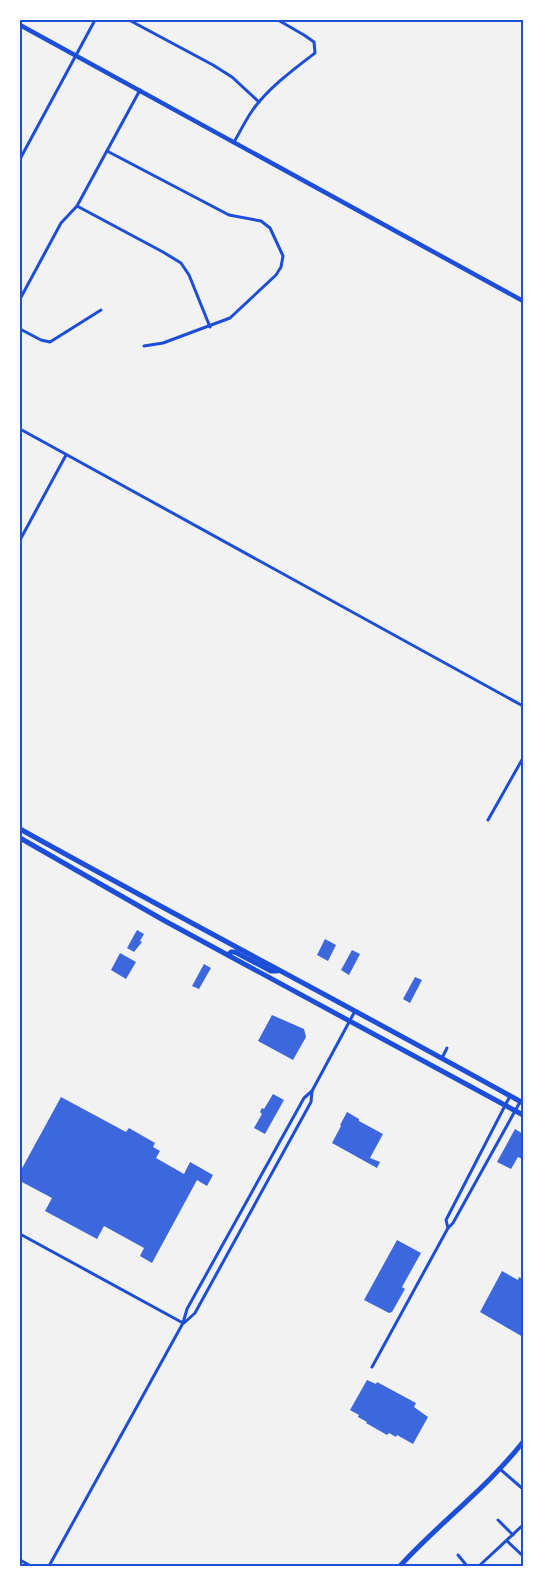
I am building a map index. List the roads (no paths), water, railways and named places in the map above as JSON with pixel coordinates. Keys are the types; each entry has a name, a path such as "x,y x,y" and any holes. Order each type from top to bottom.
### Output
{"main road":[{"path":"20,830 522,1102"},
{"path":"20,838 122,897 523,1116"},
{"path":"228,955 231,952 235,952 271,971 280,972"},
{"path":"400,1566 500,1469 523,1442"}],"street":[{"path":"20,159 22,151 95,20"},
{"path":"130,20 232,77 259,102"},
{"path":"234,142 259,102 292,71 315,53 314,42 304,34 278,20"},
{"path":"20,25 523,301"},
{"path":"20,299 61,223 77,206 140,90"},
{"path":"107,151 229,215 261,220 270,228 283,256 281,267 276,274 230,318 163,343 144,346"},
{"path":"77,206 181,263 190,275 210,327"},
{"path":"20,329 41,340 50,342 101,310"},
{"path":"20,429 523,706"},
{"path":"20,540 66,455"},
{"path":"488,820 523,758"},
{"path":"50,1566 183,1323 187,1309 304,1098 312,1091 355,1011"},
{"path":"442,1058 447,1048"},
{"path":"183,1323 194,1313 248,1217 311,1102 312,1091"},
{"path":"448,1228 446,1220 510,1096"},
{"path":"372,1367 448,1228 453,1223 515,1111 522,1102"},
{"path":"20,1234 183,1323"},
{"path":"500,1469 523,1489"},
{"path":"498,1520 513,1535"},
{"path":"479,1566 523,1525"},
{"path":"507,1541 523,1556"},
{"path":"458,1555 467,1566"},
{"path":"20,1560 31,1566"}]}
